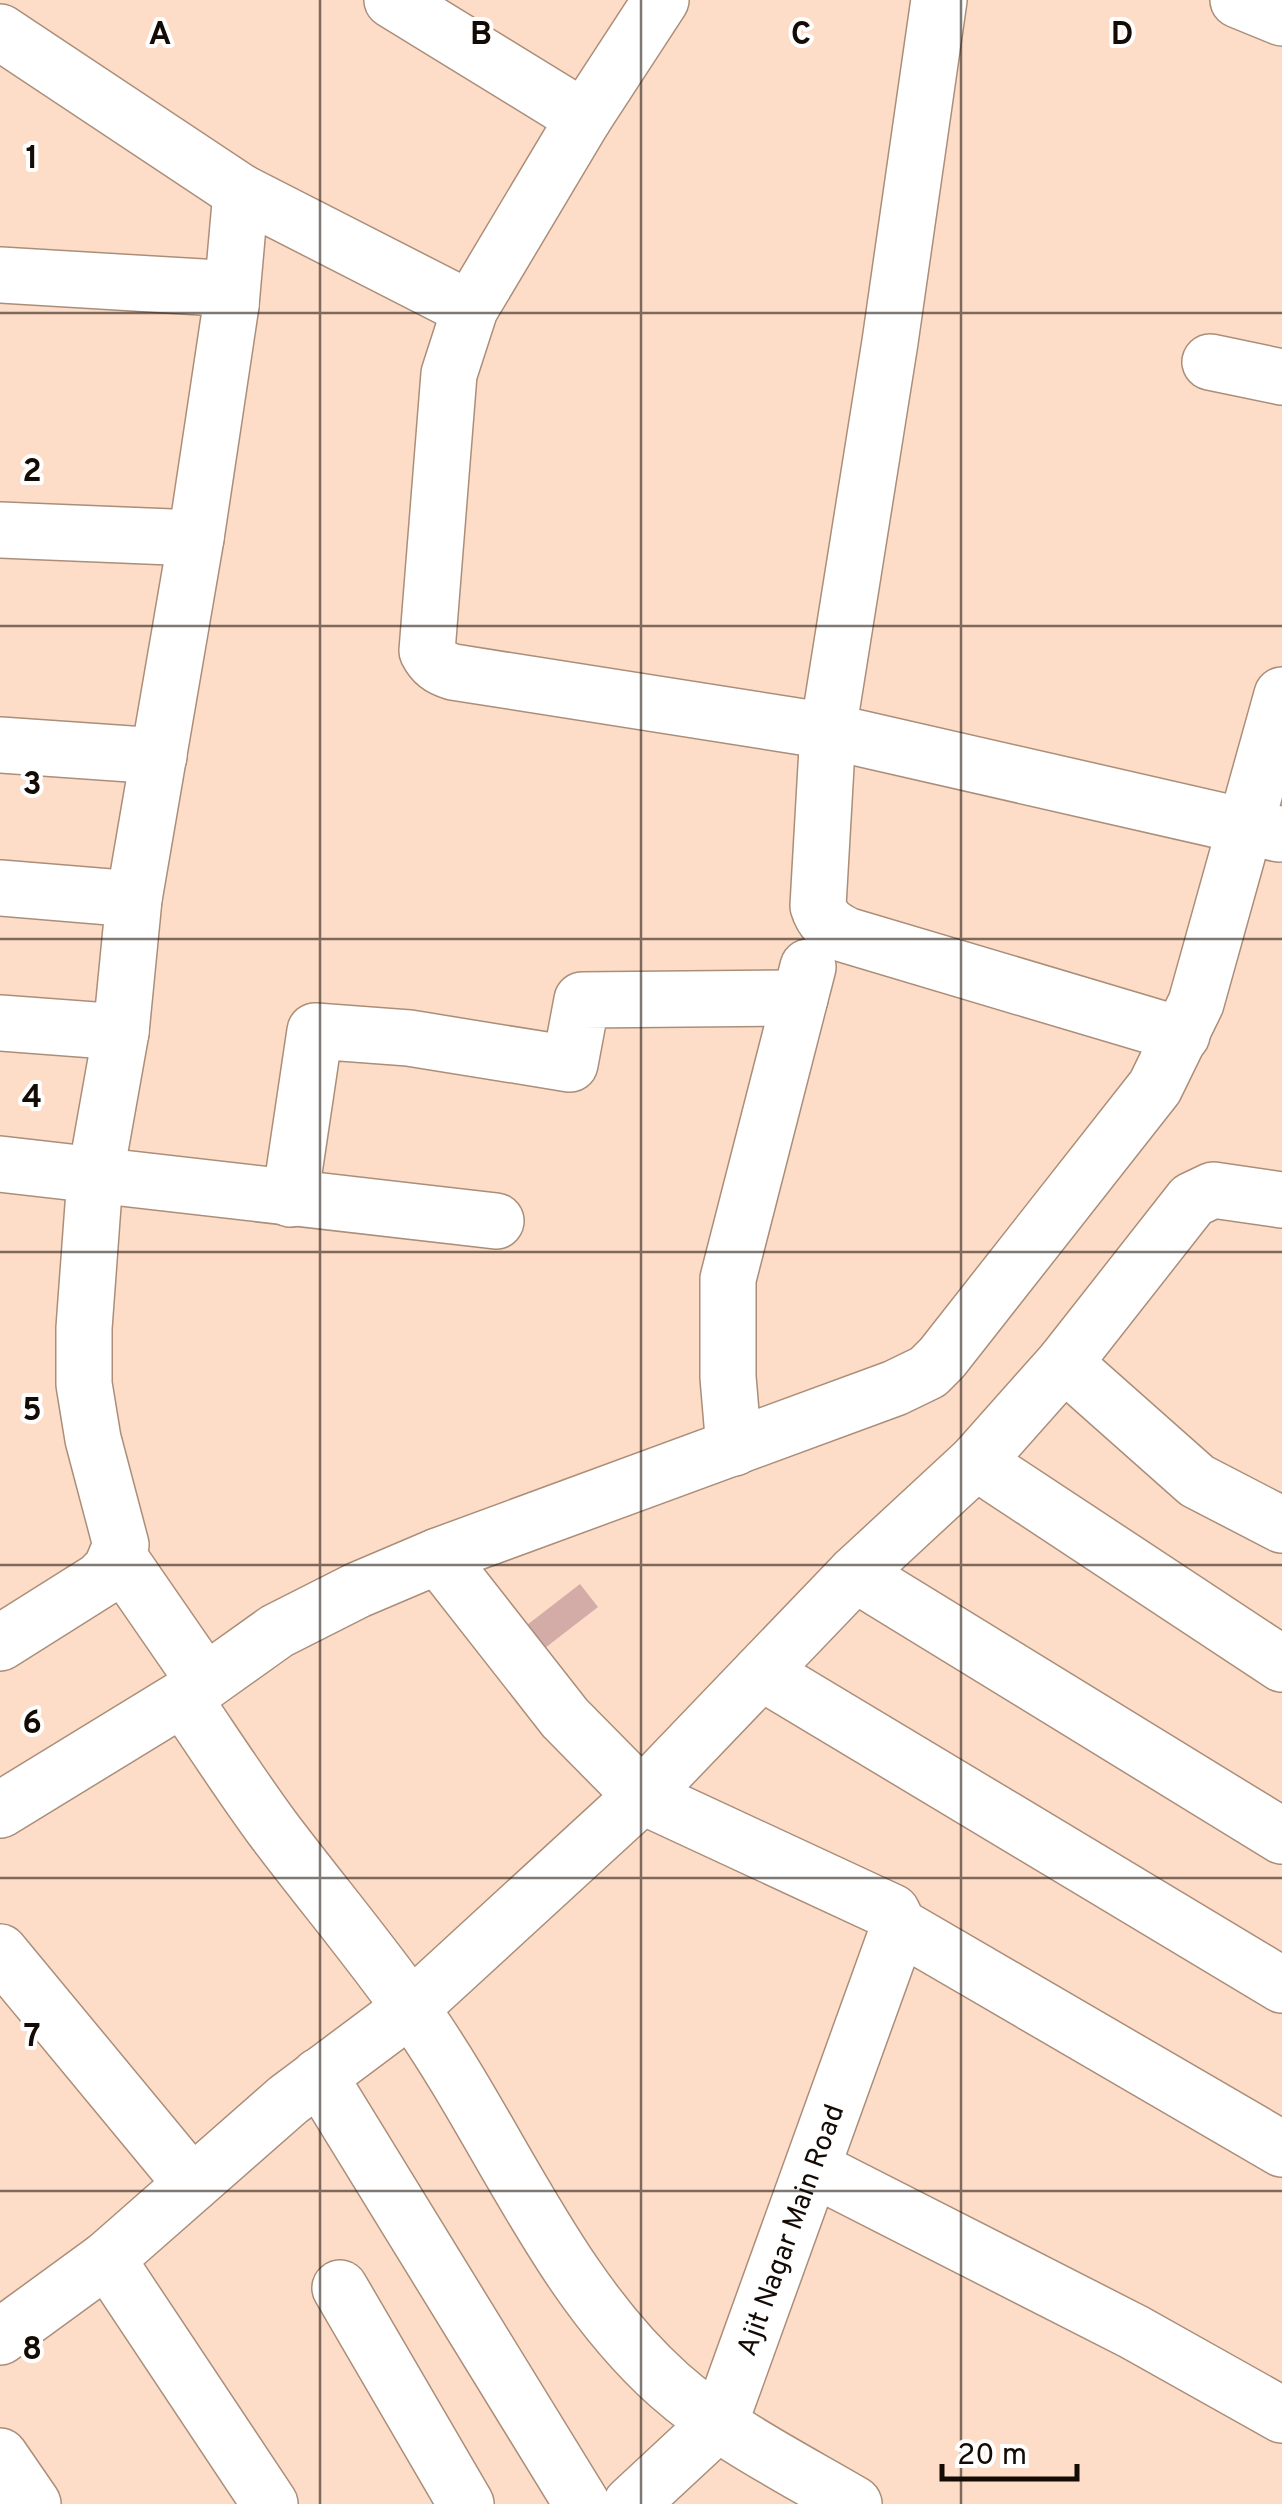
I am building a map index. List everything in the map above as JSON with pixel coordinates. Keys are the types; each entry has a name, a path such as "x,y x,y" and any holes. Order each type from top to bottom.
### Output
{"street":[{"path":"392,0 584,118"},
{"path":"661,0 584,118 470,309 449,374 427,651 432,659 440,668 452,672 828,731 1264,830"},
{"path":"940,0 828,731 818,906 821,917 846,935 1182,1035"},
{"path":"1238,0 1282,18"},
{"path":"0,32 241,192 470,309"},
{"path":"241,192 231,305 196,538 134,899 121,1032 96,1178 84,1328 84,1384 93,1439 118,1531 118,1556 271,1826 411,2008 587,2290 655,2370 717,2424 854,2504"},
{"path":"0,275 219,288 230,296 231,305"},
{"path":"1210,362 1282,377"},
{"path":"0,530 196,538"},
{"path":"0,1810 194,1690 277,1631 358,1590 438,1556 896,1388 928,1372 1155,1087 1196,1003 1264,830 1282,695"},
{"path":"0,746 159,756"},
{"path":"0,888 134,899"},
{"path":"734,1448 728,1378 728,1279 821,917"},
{"path":"290,1199 315,1031 409,1038 570,1064 582,1000 800,998"},
{"path":"0,1024 121,1032"},
{"path":"0,1164 496,1221"},
{"path":"0,2337 107,2259 288,2100 411,2008 642,1796 855,1574 976,1462 1064,1363 1192,1200 1212,1190 1282,1200"},
{"path":"1064,1363 1198,1481 1282,1525"},
{"path":"976,1462 1282,1664"},
{"path":"0,1643 100,1580 118,1556"},
{"path":"438,1556 565,1718 642,1796 892,1912 900,1926 1282,2148"},
{"path":"855,1574 1282,1836"},
{"path":"761,1672 1282,1984"},
{"name":"Ajit Nagar Main Road","path":"631,2504 717,2424 731,2398 900,1926"},
{"path":"0,1952 192,2184"},
{"path":"320,2076 582,2504"},
{"path":"814,2170 1134,2332 1282,2415"},
{"path":"107,2259 270,2504"},
{"path":"340,2288 466,2504"},
{"path":"0,2456 33,2504"}],"building":[{"path":"580,1584 598,1607 545,1648 527,1625"}]}
